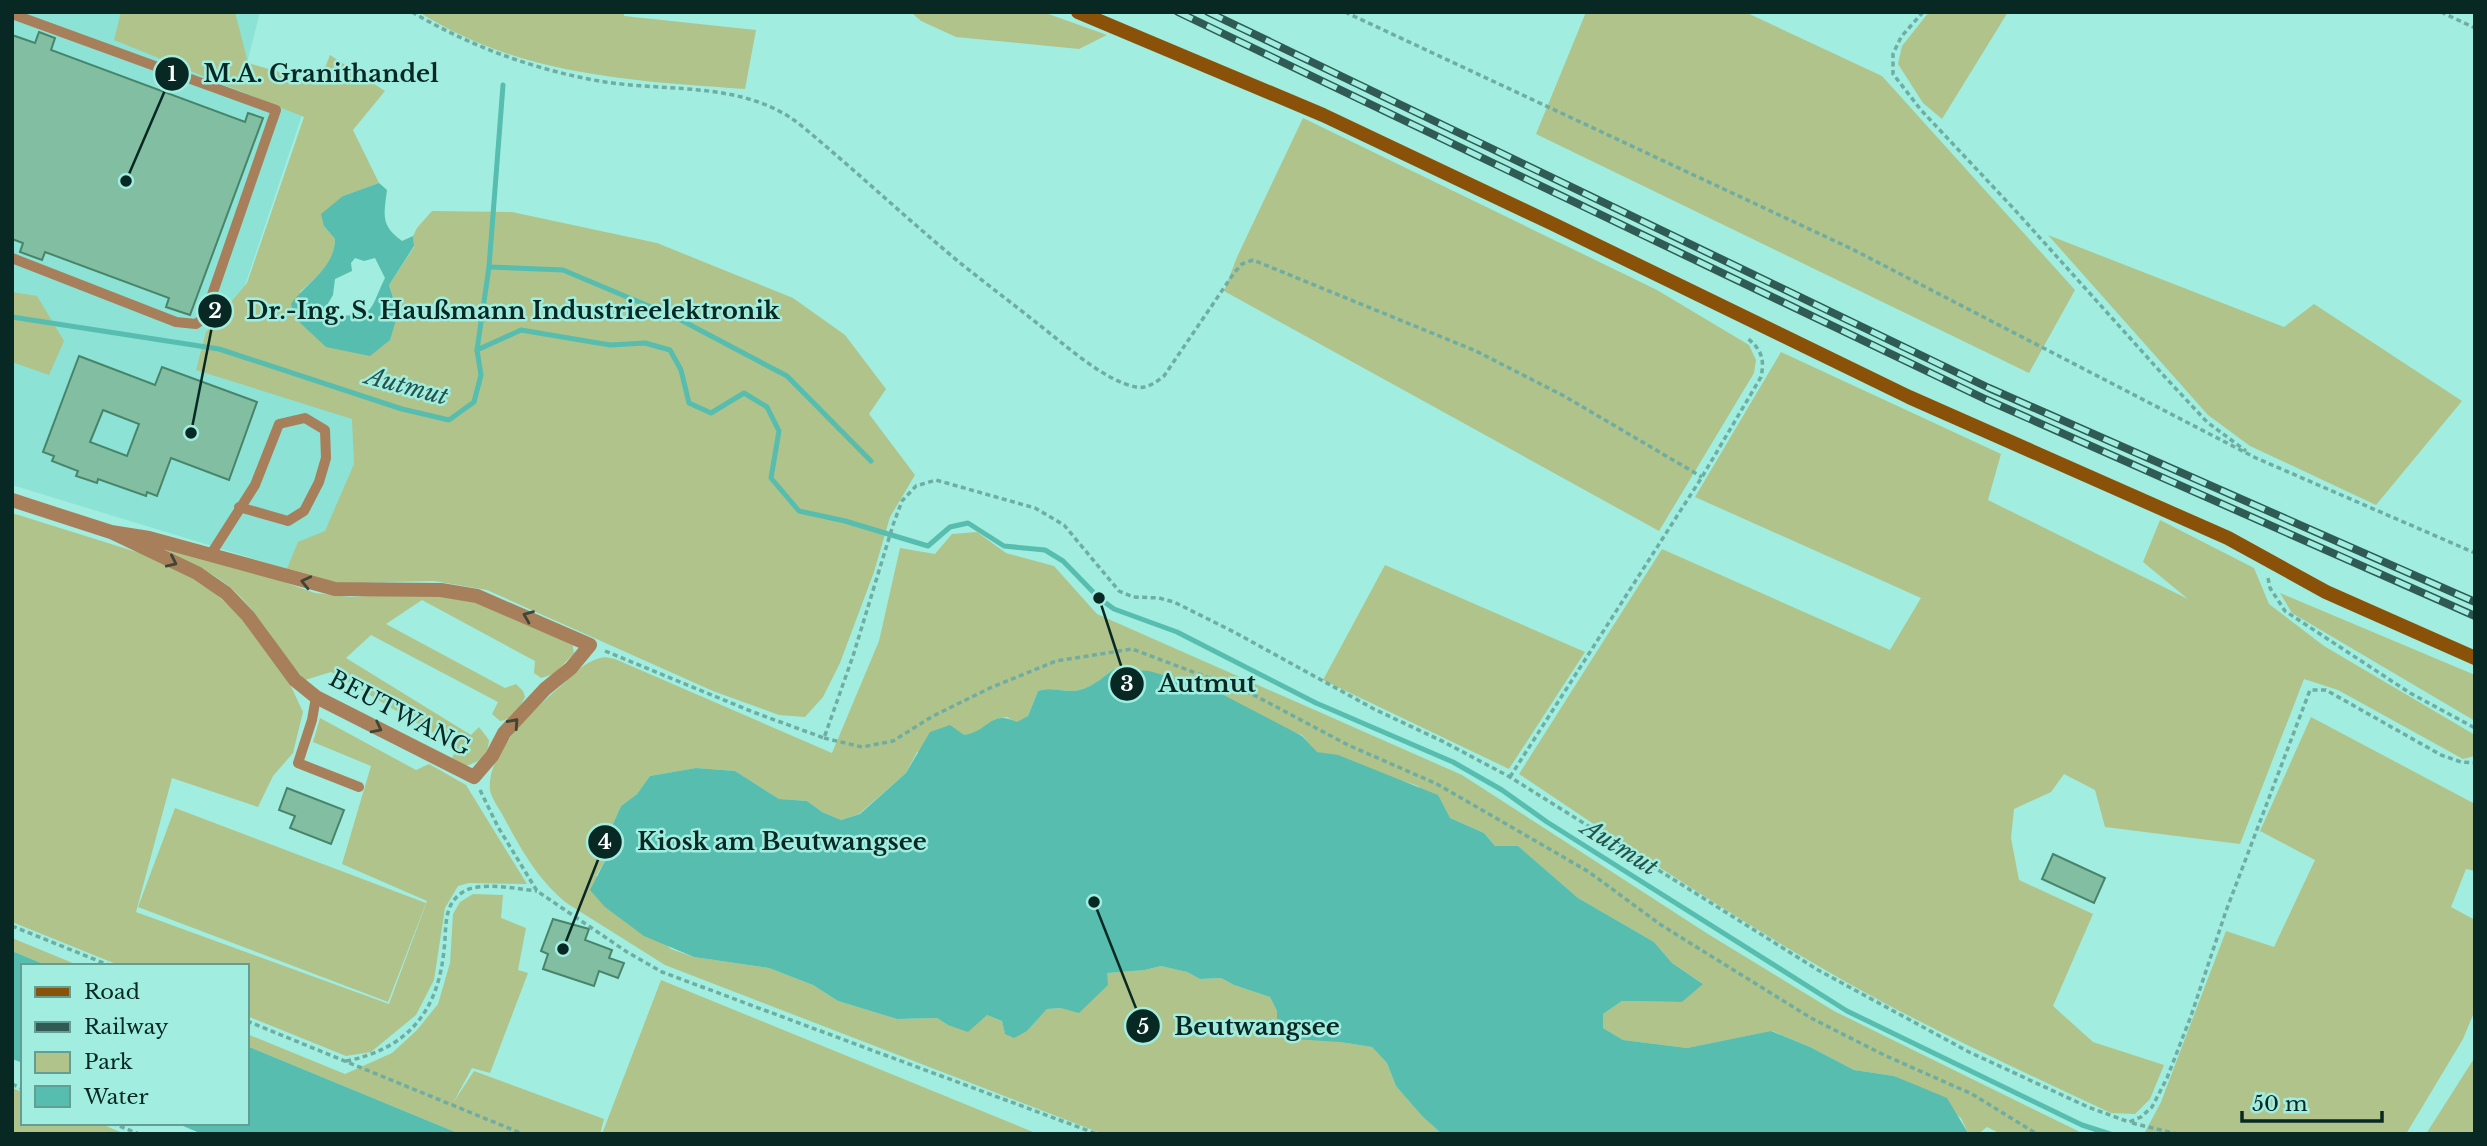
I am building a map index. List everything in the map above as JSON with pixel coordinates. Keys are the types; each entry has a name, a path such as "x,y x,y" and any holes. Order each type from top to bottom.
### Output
{"street":[{"path":"1078,12 1323,115 1909,397 2228,538 2326,592 2475,658"},
{"name":"BEUTWANG","path":"12,500 111,533 197,573 226,593 248,616 295,680 316,696 474,777 492,756 505,733 545,689 571,668 590,645 477,596 441,590 335,589 149,538 111,533"}],"lane":[{"path":"12,14 276,110 204,318 196,324 176,321 12,258"},
{"path":"211,554 239,508 255,485 279,424 304,418 325,430 326,458 318,482 303,511 288,521 239,508"},
{"path":"316,696 312,720 298,763 359,787"}],"path":[{"path":"412,12 466,42 553,70 604,82 724,92 757,102 795,120 960,262 1023,312 1086,361 1136,387 1150,386 1164,376 1234,273 1242,264 1253,260 1476,351 1564,396 1702,477"},
{"path":"1345,12 1852,249 2256,458 2475,553"},
{"path":"1923,12 1901,37 1892,54 1893,74 1921,110 2207,422 2256,458"},
{"path":"2441,12 2475,28"},
{"path":"1510,777 1702,477 1761,377 1764,363 1760,348 1744,335"},
{"path":"824,737 853,656 902,501 916,486 936,480 1035,508 1064,525 1119,591 1133,597 1159,598 1174,602 1374,709 1510,777 1818,970 1969,1052 2088,1107 2129,1122 2177,1134"},
{"path":"2264,558 2270,588 2285,611 2410,693 2475,728"},
{"path":"590,645 753,712 862,747 893,741 967,699 1056,662 1132,649 1252,694 1348,745 1437,784 1589,872 1661,925 1811,1018 1884,1055 1972,1094 2037,1134"},
{"path":"2129,1122 2141,1117 2152,1107 2168,1077 2226,911 2310,690 2326,690 2441,755 2461,762 2475,763"},
{"path":"474,777 498,827 537,891 627,952 662,972 1097,1134"},
{"path":"346,1061 370,1056 387,1048 406,1035 428,1007 435,993 442,964 447,914 463,891 475,887 537,891"},
{"path":"12,926 106,964"},
{"path":"248,1021 523,1134"},
{"path":"117,1125 139,1134"}],"shaded area":[{"path":"12,12 260,12 247,63 311,88 216,372 354,413 359,463 307,575 12,485"}],"green space":[{"path":"121,12 235,12 248,63 319,83 330,55 385,91 353,130 379,183 343,196 324,226 335,239 332,256 324,269 300,292 326,347 398,313 389,285 414,247 413,236 417,228 432,211 512,212 657,243 793,298 845,335 886,389 869,414 915,475 890,517 874,572 840,663 823,697 805,717 779,715 713,691 487,590 434,581 338,583 286,571 298,542 325,531 354,464 352,419 196,370 206,332 247,283 304,117 114,40"},
{"path":"419,12 624,12 624,16 756,30 745,89 618,78 536,62 457,33"},
{"path":"911,12 1043,12 1107,35 1079,49 956,37 921,21"},
{"path":"1586,12 1745,12 1882,76 2075,290 2029,373 1536,134"},
{"path":"1929,12 2008,12 1942,119 1923,103 1898,64 1902,46"},
{"path":"1303,118 1657,290 1749,345 1756,360 1754,373 1659,531 1224,291 1237,257"},
{"path":"2048,235 2284,327 2314,304 2462,401 2376,505 2250,446 2208,415"},
{"path":"12,292 37,296 64,341 49,375 12,362"},
{"path":"1781,352 2001,454 1988,500 2188,599 2143,562 2160,520 2254,568 2269,604 2324,646 2475,735 2475,756 2463,759 2338,690 2304,679 2240,844 2105,827 2095,790 2064,774 2051,792 2014,809 2011,838 2019,880 2093,914 2053,1006 2093,1042 2164,1065 2150,1099 2135,1114 2111,1113 1967,1045 1861,990 1710,900 1519,774 1662,549 1890,650 1921,598 1695,497"},
{"path":"12,513 143,554 205,584 241,617 289,682 303,712 293,753 273,776 258,807 172,778 136,912 389,1004 427,901 342,864 371,766 313,742 320,718 416,770 429,764 466,785 527,884 469,883 458,886 445,908 434,980 416,1015 371,1052 346,1056 248,1016 248,964 116,964 12,922"},
{"path":"977,532 1006,553 1054,566 1097,614 1462,775 1708,934 1834,1011 2084,1134 2001,1134 1987,1127 1978,1134 1968,1133 1961,1118 1918,1087 1894,1076 1854,1070 1772,1031 1687,1048 1623,1040 1603,1028 1603,1014 1622,1001 1682,1002 1702,983 1672,963 1654,942 1578,898 1518,846 1495,846 1484,833 1450,818 1418,786 1338,756 1316,752 1302,735 1114,669 1095,683 1079,690 1038,691 1028,716 1017,723 1007,717 995,719 978,733 964,735 917,752 906,773 859,814 841,820 822,812 807,801 779,799 735,771 696,768 650,776 637,794 621,806 609,833 606,859 596,876 671,949 694,957 769,968 813,985 838,1001 897,1019 937,1018 948,1025 987,1015 1002,1021 1005,1033 1027,1031 1047,1009 1061,1008 1106,973 1161,966 1187,972 1200,979 1221,978 1270,997 1277,1011 1277,1026 1372,1047 1387,1063 1396,1086 1442,1134 1103,1134 665,965 568,904 538,874 493,799 490,790 491,776 496,761 514,732 579,669 602,657 615,659 832,753 879,641 900,548 935,554 952,534"},
{"path":"149,543 230,563 315,593 351,597 415,593 479,600 572,641 574,653 554,674 541,678 534,673 535,661 422,600 386,624 505,688 516,684 525,697 515,713 500,721 492,714 498,702 371,635 346,658 471,735 479,727 489,740 487,750 480,760 466,766 452,758 457,747 331,672 305,680 251,608 230,587 201,568"},
{"path":"1385,565 1585,652 1509,769 1323,680"},
{"path":"2280,593 2475,675 2475,721 2292,613"},
{"path":"2311,717 2475,804 2475,871 2466,869 2451,907 2475,920 2475,1010 2463,1039 2406,1134 2144,1134 2161,1102 2226,931 2274,947 2315,860 2260,831"},
{"path":"175,808 426,903 388,1002 138,907"},
{"path":"473,894 503,895 501,918 526,928 518,970 528,973 490,1073 472,1068 453,1103 474,1071 604,1119 600,1134 460,1134 248,1046 248,1034 345,1074 392,1053 417,1030 438,1004 450,963 453,914 460,902"},
{"path":"12,938 75,964 43,964 12,951"},
{"path":"661,980 1038,1134 602,1134"},
{"path":"2475,1057 2475,1134 2426,1134"},
{"path":"12,1088 21,1091 21,1125 104,1125 125,1134 12,1134"}],"water":[{"path":"379,183 387,190 385,219 390,230 402,241 413,236 414,246 389,285 398,313 390,340 370,356 326,347 296,319 291,304 330,258 335,239 324,226 321,214 343,196","holes":["355,258 364,261 375,258 385,278 372,306 364,313 356,315 331,316 327,305 333,295 335,279 352,271 351,263"]},
{"path":"1114,669 1149,671 1212,689 1302,736 1317,752 1338,755 1438,795 1450,818 1484,833 1495,846 1518,846 1578,898 1654,942 1672,963 1703,984 1682,1002 1622,1001 1603,1014 1603,1028 1623,1040 1687,1048 1771,1031 1810,1047 1854,1070 1894,1076 1947,1098 1968,1133 1972,1134 1442,1134 1396,1086 1387,1063 1372,1047 1294,1039 1277,1026 1277,1011 1270,997 1221,978 1200,979 1187,972 1161,966 1107,973 1108,985 1079,1013 1061,1008 1047,1009 1027,1031 1014,1038 1005,1034 1002,1021 987,1015 968,1032 937,1018 897,1019 838,1001 813,985 769,968 694,957 644,936 605,907 590,890 606,859 609,833 621,806 637,794 650,776 696,768 735,771 779,799 807,801 822,812 841,820 860,814 906,773 930,732 950,725 964,735 973,733 995,719 1017,722 1028,716 1038,691 1079,690 1095,683"},
{"path":"12,951 43,964 21,964 21,1062 12,1059"},
{"path":"248,1046 460,1134 202,1134 181,1125 248,1125"}],"building":[{"path":"39,32 55,38 51,50 245,122 248,113 263,118 190,315 166,307 169,298 45,252 42,260 20,252 23,243 12,239 12,35 35,43"},
{"path":"79,356 155,385 162,367 257,402 229,480 171,458 157,496 147,492 146,496 98,479 97,483 76,476 78,471 52,461 54,456 43,452","holes":["103,410 139,424 127,456 90,442"]},
{"path":"287,788 344,810 331,844 290,828 295,816 279,810"},
{"path":"2053,854 2105,878 2094,903 2042,879"},
{"path":"553,919 589,929 585,940 612,950 609,958 624,963 618,978 599,971 594,986 543,969 548,954 541,951"}],"waterway":[{"path":"477,350 489,267 503,85"},
{"path":"489,267 563,270 677,318 787,376 871,461"},
{"name":"Autmut","path":"12,317 219,349 402,409 449,420 474,402 481,375 477,350 521,330 610,345 645,343 670,350 681,370 689,403 711,413 744,393 767,407 779,431 771,478 799,511 845,521 928,546 950,527 968,523 1004,546 1045,550 1063,561 1099,598 1114,609 1177,632 1316,703 1453,762 1502,790 1547,822 1847,1011 2082,1125 2110,1134"}],"railway":[{"path":"1178,12 1985,399 2475,616"},
{"path":"1208,12 1989,388 2475,602"}],"place":[{"name":"M.A. Granithandel","path":"126,181"},
{"name":"Dr.-Ing. S. Haußmann Industrieelektronik","path":"191,433"},
{"name":"Autmut","path":"1099,598"},
{"name":"Beutwangsee","path":"1094,902"},
{"name":"Kiosk am Beutwangsee","path":"563,949"}]}
